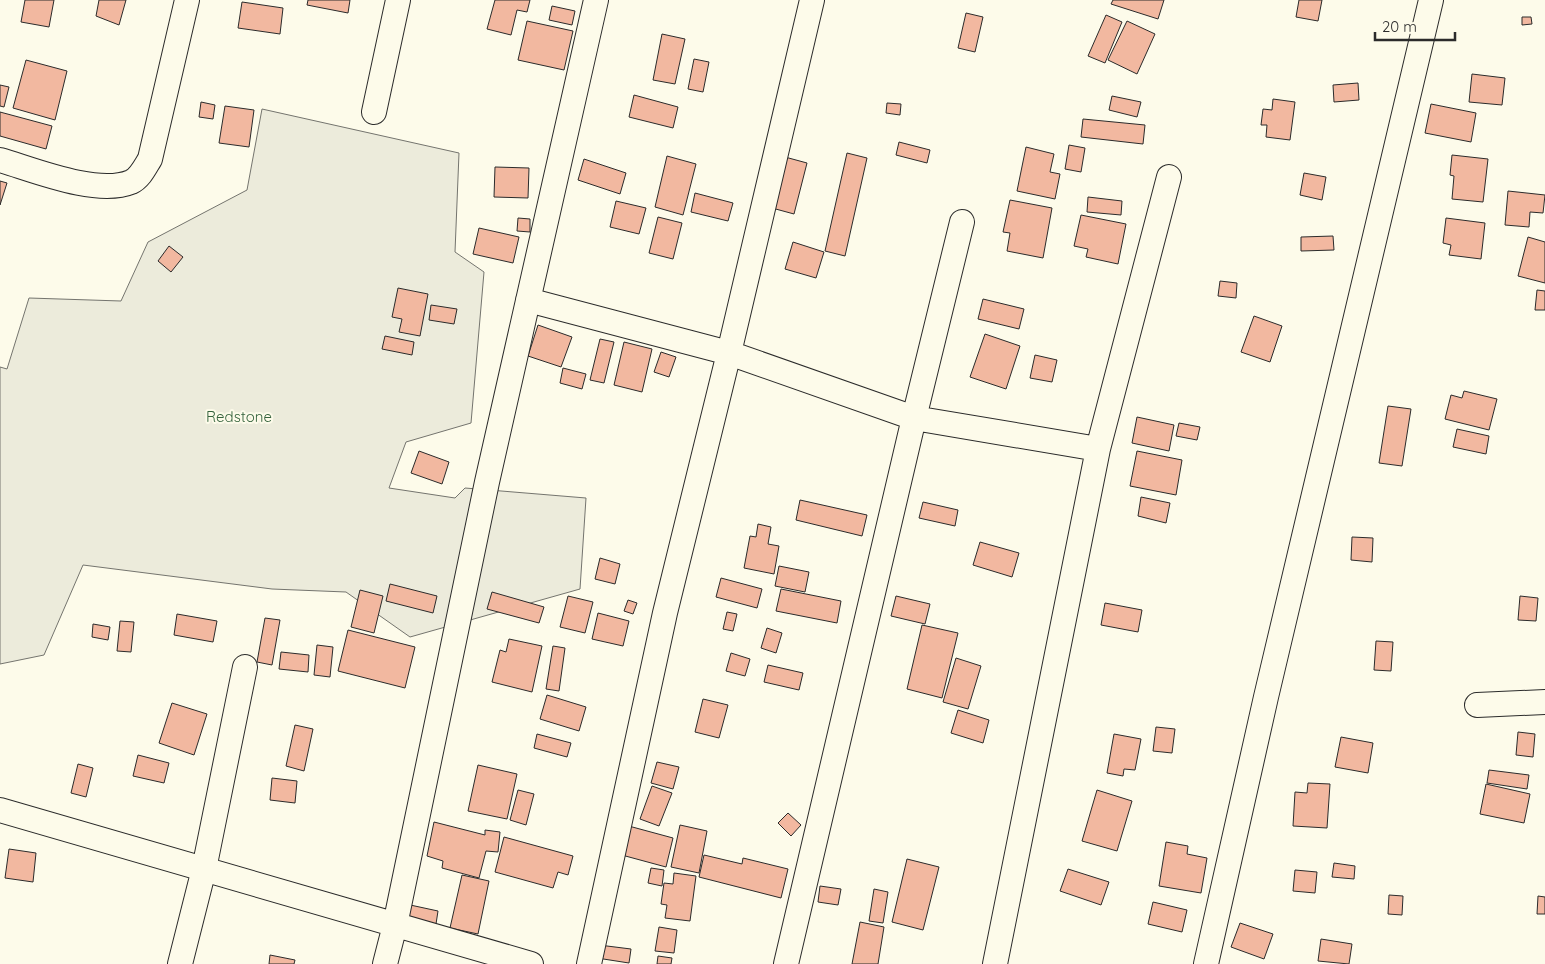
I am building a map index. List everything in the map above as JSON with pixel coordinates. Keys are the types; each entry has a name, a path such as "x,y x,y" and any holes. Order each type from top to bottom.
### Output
{"street":[{"path":"0,160 84,184 112,186 132,182 142,173 150,159 187,0"},
{"path":"374,112 398,0"},
{"path":"384,964 395,924 486,482 596,0"},
{"path":"589,964 665,613 812,0"},
{"path":"1206,964 1266,697 1431,0"},
{"path":"995,964 1098,449 1170,176"},
{"path":"786,964 962,222"},
{"path":"528,300 728,353 914,418 1098,449"},
{"path":"180,964 204,870 245,667"},
{"path":"1477,705 1545,702"},
{"path":"0,810 531,964"}],"green space":[{"name":"Redstone","path":"262,109 459,153 455,252 484,272 471,423 406,442 389,488 455,498 465,488 586,498 580,589 410,637 346,592 272,589 83,565 44,655 0,664 0,367 7,369 29,298 121,301 148,242 247,190"}],"building":[{"path":"25,0 54,0 49,27 21,22"},
{"path":"99,0 126,0 119,25 96,16"},
{"path":"308,0 350,0 348,13 307,5"},
{"path":"495,0 530,0 527,12 517,10 511,35 487,29"},
{"path":"1113,0 1164,0 1158,19 1111,4"},
{"path":"1299,0 1322,0 1318,21 1296,17"},
{"path":"242,2 283,8 280,34 238,28"},
{"path":"552,6 575,11 572,25 549,20"},
{"path":"966,13 983,17 975,52 958,48"},
{"path":"1106,15 1122,22 1105,63 1088,56"},
{"path":"1522,17 1531,17 1532,24 1522,25"},
{"path":"527,21 573,31 564,70 518,60"},
{"path":"1127,21 1155,34 1137,74 1108,60"},
{"path":"662,34 685,39 675,84 653,80"},
{"path":"694,59 709,62 703,92 688,89"},
{"path":"26,60 67,71 55,120 13,108"},
{"path":"1472,74 1505,78 1502,105 1469,102"},
{"path":"1358,83 1359,100 1334,102 1333,85"},
{"path":"0,85 9,87 4,107 0,106"},
{"path":"634,95 678,107 673,128 629,117"},
{"path":"1112,96 1141,102 1137,117 1109,110"},
{"path":"1273,99 1295,102 1290,140 1266,137 1267,125 1261,125 1263,109 1272,110"},
{"path":"201,102 215,105 213,119 199,117"},
{"path":"887,103 901,104 900,115 886,113"},
{"path":"1431,104 1476,113 1471,142 1425,133"},
{"path":"225,106 254,110 249,147 219,143"},
{"path":"0,112 52,126 46,149 0,136"},
{"path":"1083,119 1145,125 1143,144 1081,137"},
{"path":"899,142 930,150 927,163 896,155"},
{"path":"1069,145 1085,148 1081,172 1065,169"},
{"path":"1026,147 1054,154 1050,172 1060,174 1055,199 1017,191"},
{"path":"847,153 867,158 845,256 825,251"},
{"path":"1452,155 1488,159 1483,202 1452,199 1454,176 1450,175"},
{"path":"667,156 696,164 683,215 655,207"},
{"path":"785,157 807,163 794,214 772,208"},
{"path":"584,159 626,173 620,194 578,180"},
{"path":"495,167 529,168 528,198 494,197"},
{"path":"1304,173 1326,177 1322,200 1300,195"},
{"path":"0,181 7,183 0,205"},
{"path":"1508,191 1545,195 1543,213 1530,212 1529,227 1505,225"},
{"path":"695,193 733,203 728,221 691,212"},
{"path":"1088,197 1122,201 1121,215 1087,212"},
{"path":"1010,200 1052,208 1043,258 1007,251 1010,233 1003,232"},
{"path":"616,201 646,208 639,234 610,227"},
{"path":"1081,215 1126,224 1118,264 1086,257 1088,249 1074,246"},
{"path":"658,217 682,223 673,259 649,253"},
{"path":"518,218 530,219 530,232 517,231"},
{"path":"1446,218 1485,223 1481,259 1449,255 1451,245 1443,243"},
{"path":"479,228 519,237 513,263 473,254"},
{"path":"1333,236 1334,250 1301,251 1301,237"},
{"path":"1528,237 1545,242 1545,283 1518,276"},
{"path":"793,242 824,252 816,278 785,269"},
{"path":"169,246 183,257 171,272 158,261"},
{"path":"1220,281 1237,283 1236,298 1218,296"},
{"path":"398,288 428,294 420,336 399,332 402,319 392,317"},
{"path":"1537,290 1545,291 1545,310 1535,310"},
{"path":"983,299 1024,309 1019,329 978,319"},
{"path":"431,305 457,309 454,324 429,320"},
{"path":"1254,316 1282,326 1270,362 1241,352"},
{"path":"538,325 572,337 561,367 528,356"},
{"path":"985,334 1020,346 1006,389 970,377"},
{"path":"385,336 414,342 412,355 382,349"},
{"path":"600,339 614,342 604,383 590,380"},
{"path":"624,342 652,349 642,392 614,385"},
{"path":"661,352 676,357 669,377 654,372"},
{"path":"1035,355 1057,360 1052,382 1030,378"},
{"path":"563,368 586,374 582,389 560,383"},
{"path":"1464,391 1497,399 1489,430 1445,419 1451,395 1462,398"},
{"path":"1388,406 1411,409 1402,466 1379,463"},
{"path":"1137,417 1174,425 1169,451 1132,443"},
{"path":"1179,423 1200,427 1197,440 1176,436"},
{"path":"1457,429 1489,436 1486,454 1453,447"},
{"path":"419,451 449,462 442,484 411,473"},
{"path":"1137,451 1182,460 1176,495 1130,486"},
{"path":"1141,497 1170,503 1166,523 1138,516"},
{"path":"800,500 867,515 862,536 796,520"},
{"path":"923,502 958,510 955,526 919,518"},
{"path":"758,524 771,527 768,544 779,546 774,574 744,568 750,536 756,537"},
{"path":"1352,537 1373,538 1372,562 1351,560"},
{"path":"980,542 1019,553 1012,577 973,565"},
{"path":"600,558 620,564 615,584 595,579"},
{"path":"779,566 809,572 805,592 775,586"},
{"path":"721,578 762,589 757,608 716,597"},
{"path":"390,584 437,596 433,613 386,601"},
{"path":"781,589 841,601 837,623 776,611"},
{"path":"360,590 383,596 374,633 351,627"},
{"path":"492,592 544,607 539,623 487,609"},
{"path":"568,596 593,602 585,633 560,627"},
{"path":"896,596 930,604 925,624 891,616"},
{"path":"1520,596 1538,598 1536,621 1518,620"},
{"path":"628,600 637,603 633,614 624,611"},
{"path":"1105,603 1142,610 1138,632 1101,625"},
{"path":"727,612 737,614 733,631 723,629"},
{"path":"598,613 629,621 623,646 592,639"},
{"path":"177,614 217,621 213,642 174,635"},
{"path":"265,618 280,620 272,665 257,662"},
{"path":"120,621 134,622 131,652 117,651"},
{"path":"93,624 110,627 108,640 92,637"},
{"path":"922,625 958,633 942,698 907,689"},
{"path":"767,628 782,633 776,653 761,648"},
{"path":"348,630 415,647 405,688 338,671"},
{"path":"509,639 542,646 532,692 492,682 500,650 506,652"},
{"path":"1376,641 1393,642 1391,671 1374,670"},
{"path":"317,645 333,647 330,677 314,675"},
{"path":"553,646 565,648 559,691 546,689"},
{"path":"281,652 309,655 308,672 279,669"},
{"path":"731,653 750,659 745,676 726,671"},
{"path":"956,658 981,666 968,709 943,702"},
{"path":"768,665 803,673 799,690 764,682"},
{"path":"547,695 586,707 579,731 540,719"},
{"path":"703,699 728,705 719,738 695,732"},
{"path":"172,703 207,714 194,755 159,743"},
{"path":"958,710 989,720 983,743 951,733"},
{"path":"295,725 313,729 304,771 286,766"},
{"path":"1156,727 1175,729 1172,753 1153,751"},
{"path":"1518,732 1535,734 1533,757 1516,755"},
{"path":"537,734 571,743 567,757 534,748"},
{"path":"1114,734 1141,739 1135,770 1124,769 1123,776 1107,773"},
{"path":"1341,737 1373,743 1368,773 1335,767"},
{"path":"138,755 169,763 164,783 133,776"},
{"path":"657,762 679,767 673,789 651,783"},
{"path":"78,764 93,768 86,797 71,793"},
{"path":"478,765 517,774 507,819 468,811"},
{"path":"1489,770 1529,775 1527,789 1487,783"},
{"path":"272,778 297,781 295,803 270,800"},
{"path":"1308,783 1330,784 1327,828 1293,826 1295,792 1307,793"},
{"path":"1486,784 1530,794 1524,823 1480,814"},
{"path":"652,786 672,793 659,826 640,819"},
{"path":"518,790 534,794 526,825 510,820"},
{"path":"1097,790 1132,801 1117,851 1082,841"},
{"path":"788,813 801,825 791,836 778,823"},
{"path":"434,822 485,835 485,830 500,832 498,852 486,851 479,878 442,868 443,861 427,856"},
{"path":"625,825 673,838 666,867 618,854"},
{"path":"680,825 707,831 699,873 671,867"},
{"path":"504,837 573,856 568,875 558,872 553,888 495,872"},
{"path":"1166,842 1188,846 1187,854 1207,858 1201,893 1159,886"},
{"path":"9,849 36,853 33,882 5,878"},
{"path":"704,855 742,864 743,858 788,869 781,898 699,877"},
{"path":"907,859 939,867 923,930 892,922"},
{"path":"1334,863 1355,866 1354,879 1332,877"},
{"path":"651,868 664,870 662,886 648,883"},
{"path":"1068,869 1109,882 1101,905 1060,891"},
{"path":"1295,870 1317,872 1315,893 1293,891"},
{"path":"674,873 696,876 690,921 665,918 667,905 661,904 664,883 673,884"},
{"path":"462,875 489,881 478,934 450,928"},
{"path":"820,886 841,889 838,905 818,902"},
{"path":"874,889 888,892 883,923 869,921"},
{"path":"1389,895 1403,896 1402,915 1388,914"},
{"path":"1538,896 1545,897 1545,914 1537,914"},
{"path":"1153,902 1187,910 1182,932 1148,924"},
{"path":"401,903 438,911 436,924 398,917"},
{"path":"860,922 884,927 878,964 852,964"},
{"path":"1240,923 1273,934 1264,959 1231,947"},
{"path":"659,927 677,930 674,953 655,951"},
{"path":"1321,939 1352,944 1349,964 1318,961"},
{"path":"599,945 631,949 629,963 597,958"},
{"path":"270,955 295,960 294,964 269,964"},
{"path":"658,956 672,958 671,964 657,964"}]}
